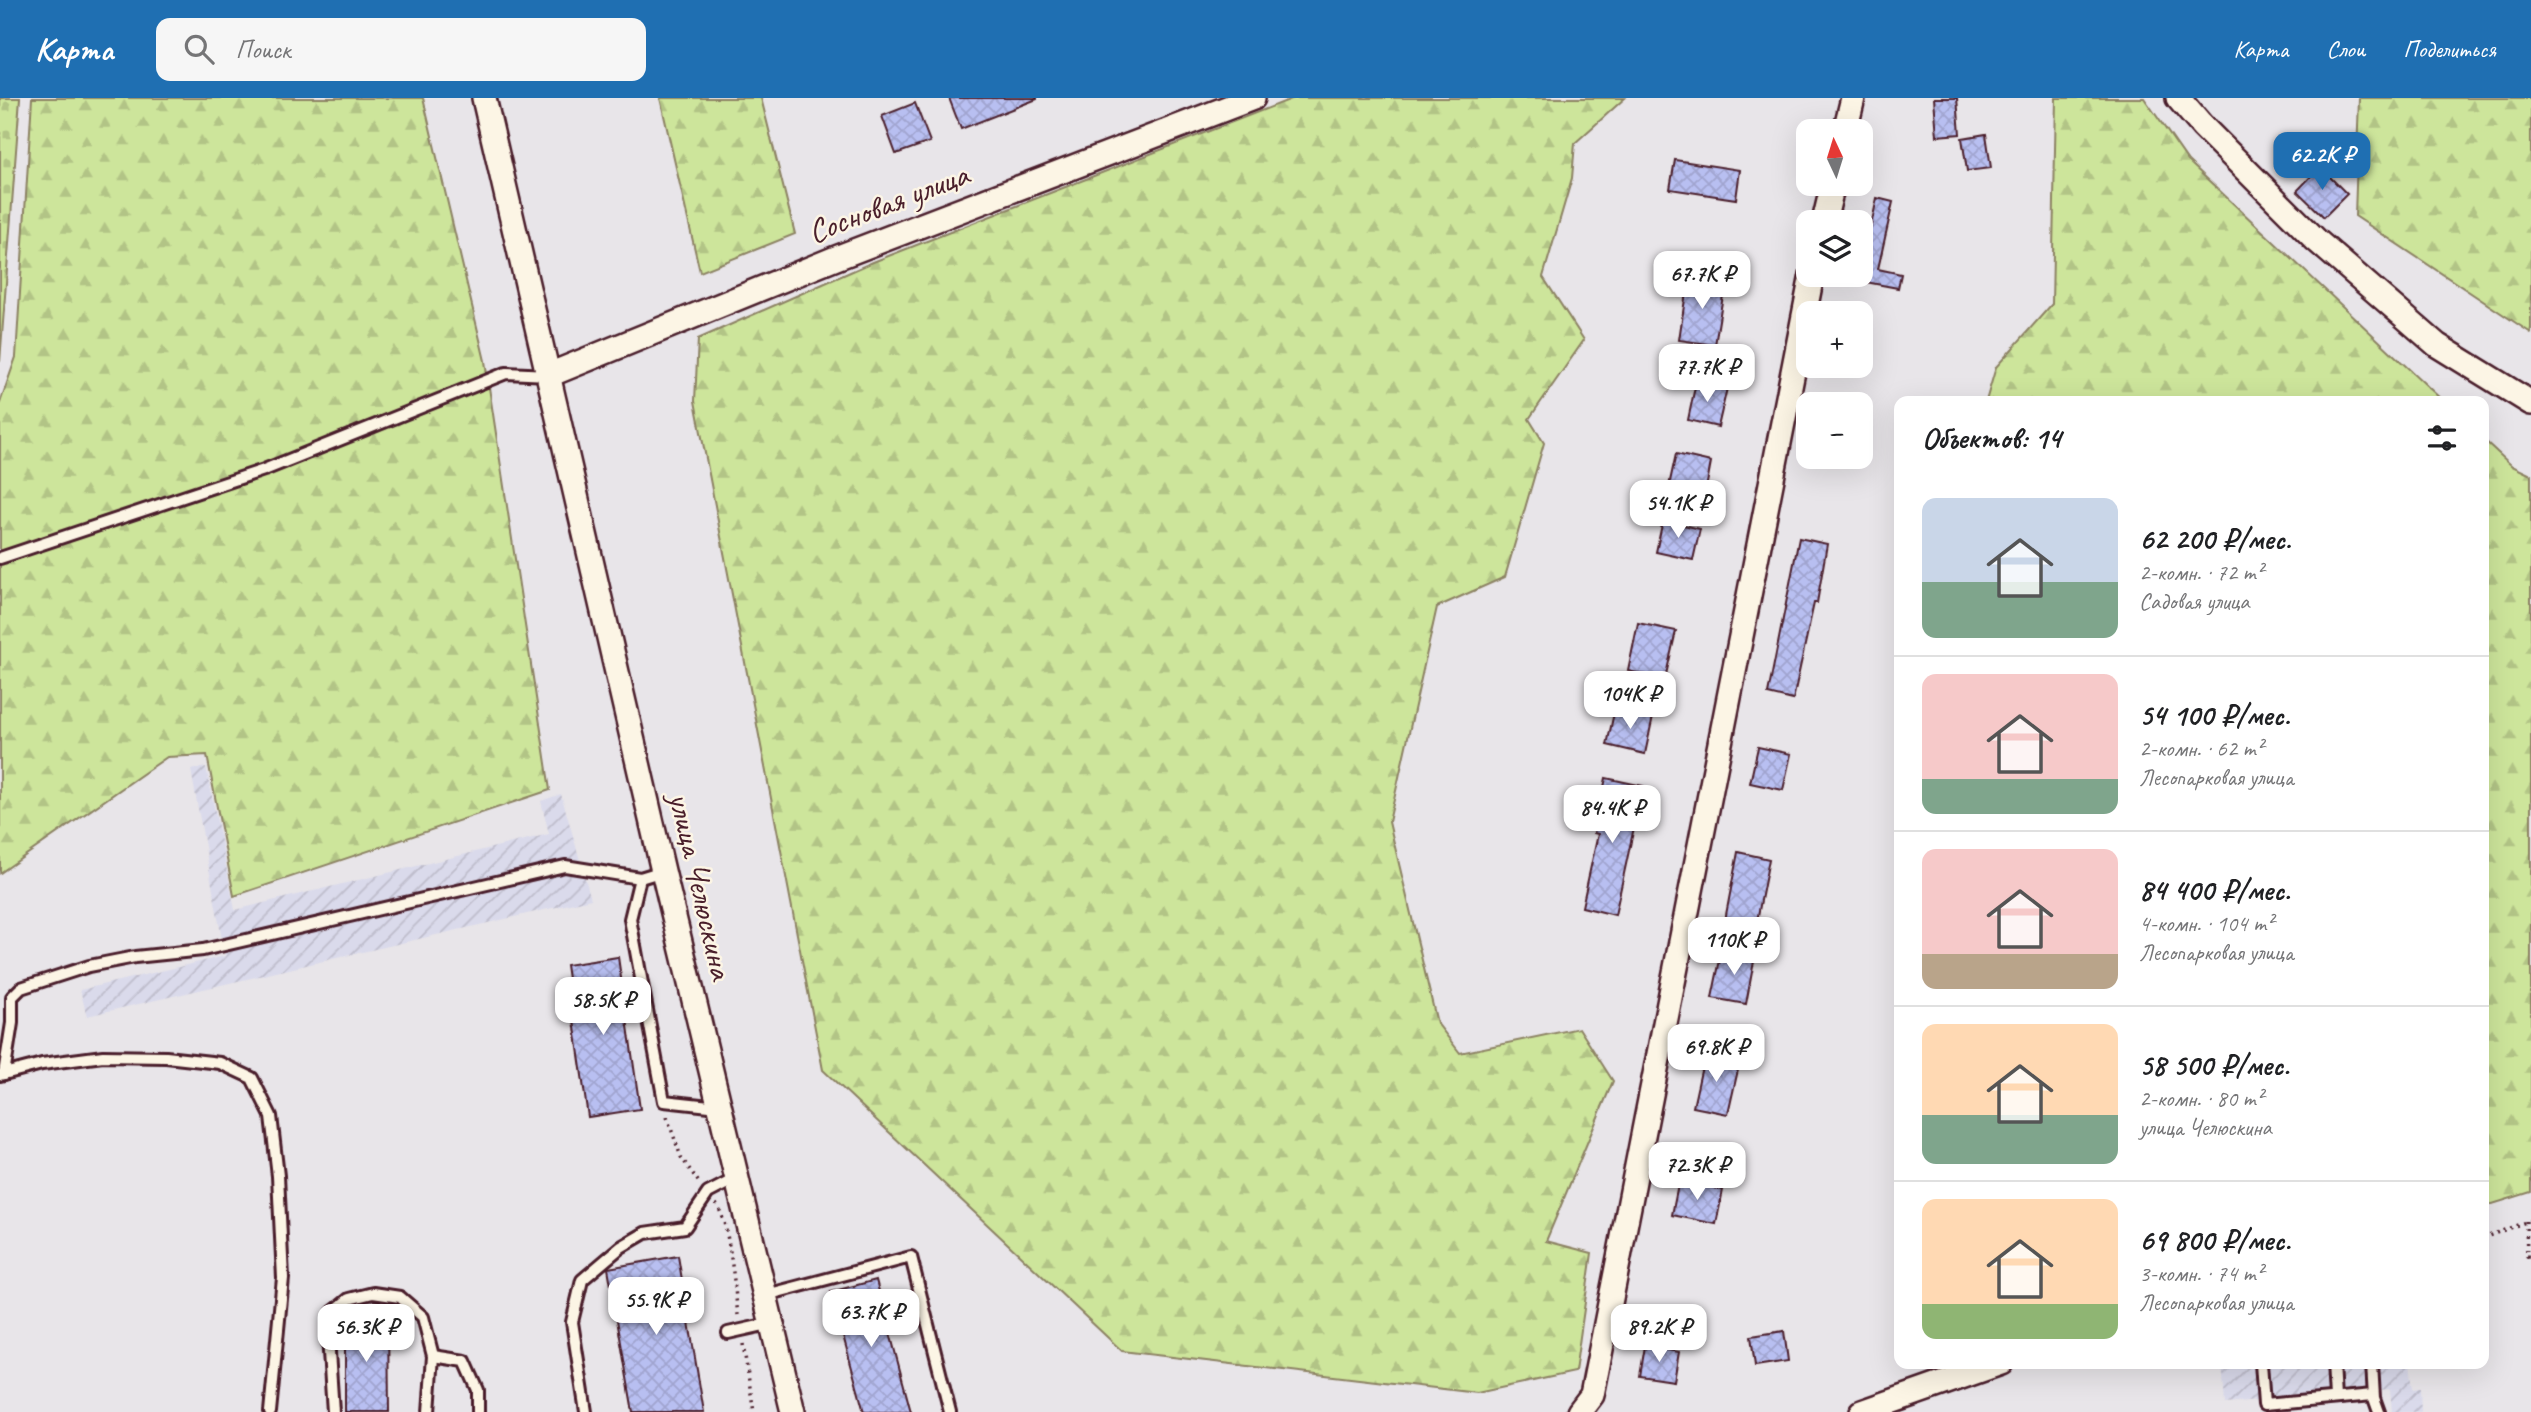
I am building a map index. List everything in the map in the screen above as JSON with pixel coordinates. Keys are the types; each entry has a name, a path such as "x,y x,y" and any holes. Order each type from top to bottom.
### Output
{"street":[{"name":"улица Челюскина","path":"484,98 663,871 793,1412"},
{"name":"Сосновая улица","path":"549,375 836,258 1253,98"},
{"path":"1848,119 1853,98"},
{"path":"2178,98 2202,126 2316,240 2437,345 2531,403"},
{"path":"1579,1412 1592,1395 1810,287"},
{"path":"1861,1412 1984,1369"}],"lane":[{"path":"0,558 264,470 506,373 549,375"},
{"path":"271,1412 283,1278 278,1188 271,1116 252,1079 220,1063 166,1057 103,1056 42,1064 2,1074 12,1023 12,997 21,988 89,966 135,957 203,950 565,866 640,878 663,871"},
{"path":"640,878 630,919 664,1101 719,1107"},
{"path":"586,1412 572,1322 582,1280 621,1247 645,1233 685,1227 708,1193 737,1178"},
{"path":"766,1295 911,1257 950,1412"},
{"path":"333,1412 328,1336 333,1312 349,1299 373,1293 400,1297 423,1317 433,1356 429,1412"},
{"path":"728,1333 773,1323"},
{"path":"433,1356 465,1361 478,1390 478,1412"},
{"path":"2261,1369 2264,1405 2374,1395"},
{"path":"2333,1369 2335,1398"},
{"path":"2372,1369 2374,1395 2379,1412"}],"path":[{"path":"664,1101 668,1123 681,1157 692,1175 720,1208 754,1412"},
{"path":"2489,1236 2528,1221 2527,1256 2531,1257"}],"shaded area":[{"path":"206,767 235,910 549,834 541,801 561,794 591,899 87,1016 80,990 225,956 191,770"},
{"path":"2222,1369 2411,1369 2413,1389 2420,1388 2421,1412 2392,1412 2390,1389 2225,1404"}],"green space":[{"path":"0,98 20,98 0,362"},
{"path":"32,98 423,98 485,361 550,790 234,896 207,755 167,757 0,873 0,403 16,357"},
{"path":"660,98 761,98 795,234 700,272"},
{"path":"1294,98 1625,98 1575,143 1572,178 1543,277 1584,340 1529,419 1544,443 1505,577 1437,607 1389,822 1437,1023 1460,1053 1579,1028 1613,1081 1546,1241 1592,1253 1575,1372 1477,1393 1122,1351 823,1070 695,401 698,339 873,262"},
{"path":"2056,98 2144,98 2188,161 2438,396 1987,396 1996,367 2052,304"},
{"path":"2359,98 2531,98 2531,333 2355,216"},
{"path":"2489,445 2512,466 2531,475 2531,1192 2489,1205"}],"building":[{"path":"949,98 1037,98 1037,99 961,129"},
{"path":"1934,98 1957,98 1960,134 1937,136"},
{"path":"915,103 930,142 896,154 882,116"},
{"path":"1986,134 1991,168 1967,171 1962,138"},
{"path":"1675,160 1740,170 1736,199 1670,189"},
{"path":"2320,167 2347,194 2324,217 2297,191"},
{"path":"1877,198 1893,202 1878,269 1901,274 1898,288 1873,283 1873,216"},
{"path":"1688,278 1725,283 1715,345 1679,340"},
{"path":"1696,382 1727,388 1718,427 1688,420"},
{"path":"1676,454 1711,462 1705,494 1669,486"},
{"path":"1663,520 1700,529 1693,560 1656,552"},
{"path":"1799,538 1827,544 1817,603 1814,603 1793,700 1768,694"},
{"path":"1638,623 1676,631 1665,679 1628,671"},
{"path":"1615,708 1653,716 1645,754 1607,745"},
{"path":"1758,747 1791,754 1783,790 1750,783"},
{"path":"1606,778 1643,786 1615,915 1582,907 1598,834 1594,833"},
{"path":"1738,852 1769,859 1756,926 1725,920"},
{"path":"1722,950 1755,956 1746,1004 1712,998"},
{"path":"618,957 640,1109 588,1117 566,965"},
{"path":"1705,1053 1740,1061 1728,1114 1693,1107"},
{"path":"1679,1180 1723,1190 1716,1224 1672,1215"},
{"path":"678,1256 704,1412 633,1412 608,1268"},
{"path":"876,1280 911,1412 864,1412 831,1292"},
{"path":"340,1317 388,1317 389,1412 345,1412 345,1338 338,1338"},
{"path":"1784,1331 1788,1361 1755,1366 1751,1336"},
{"path":"1645,1346 1679,1352 1674,1381 1640,1376"}]}
